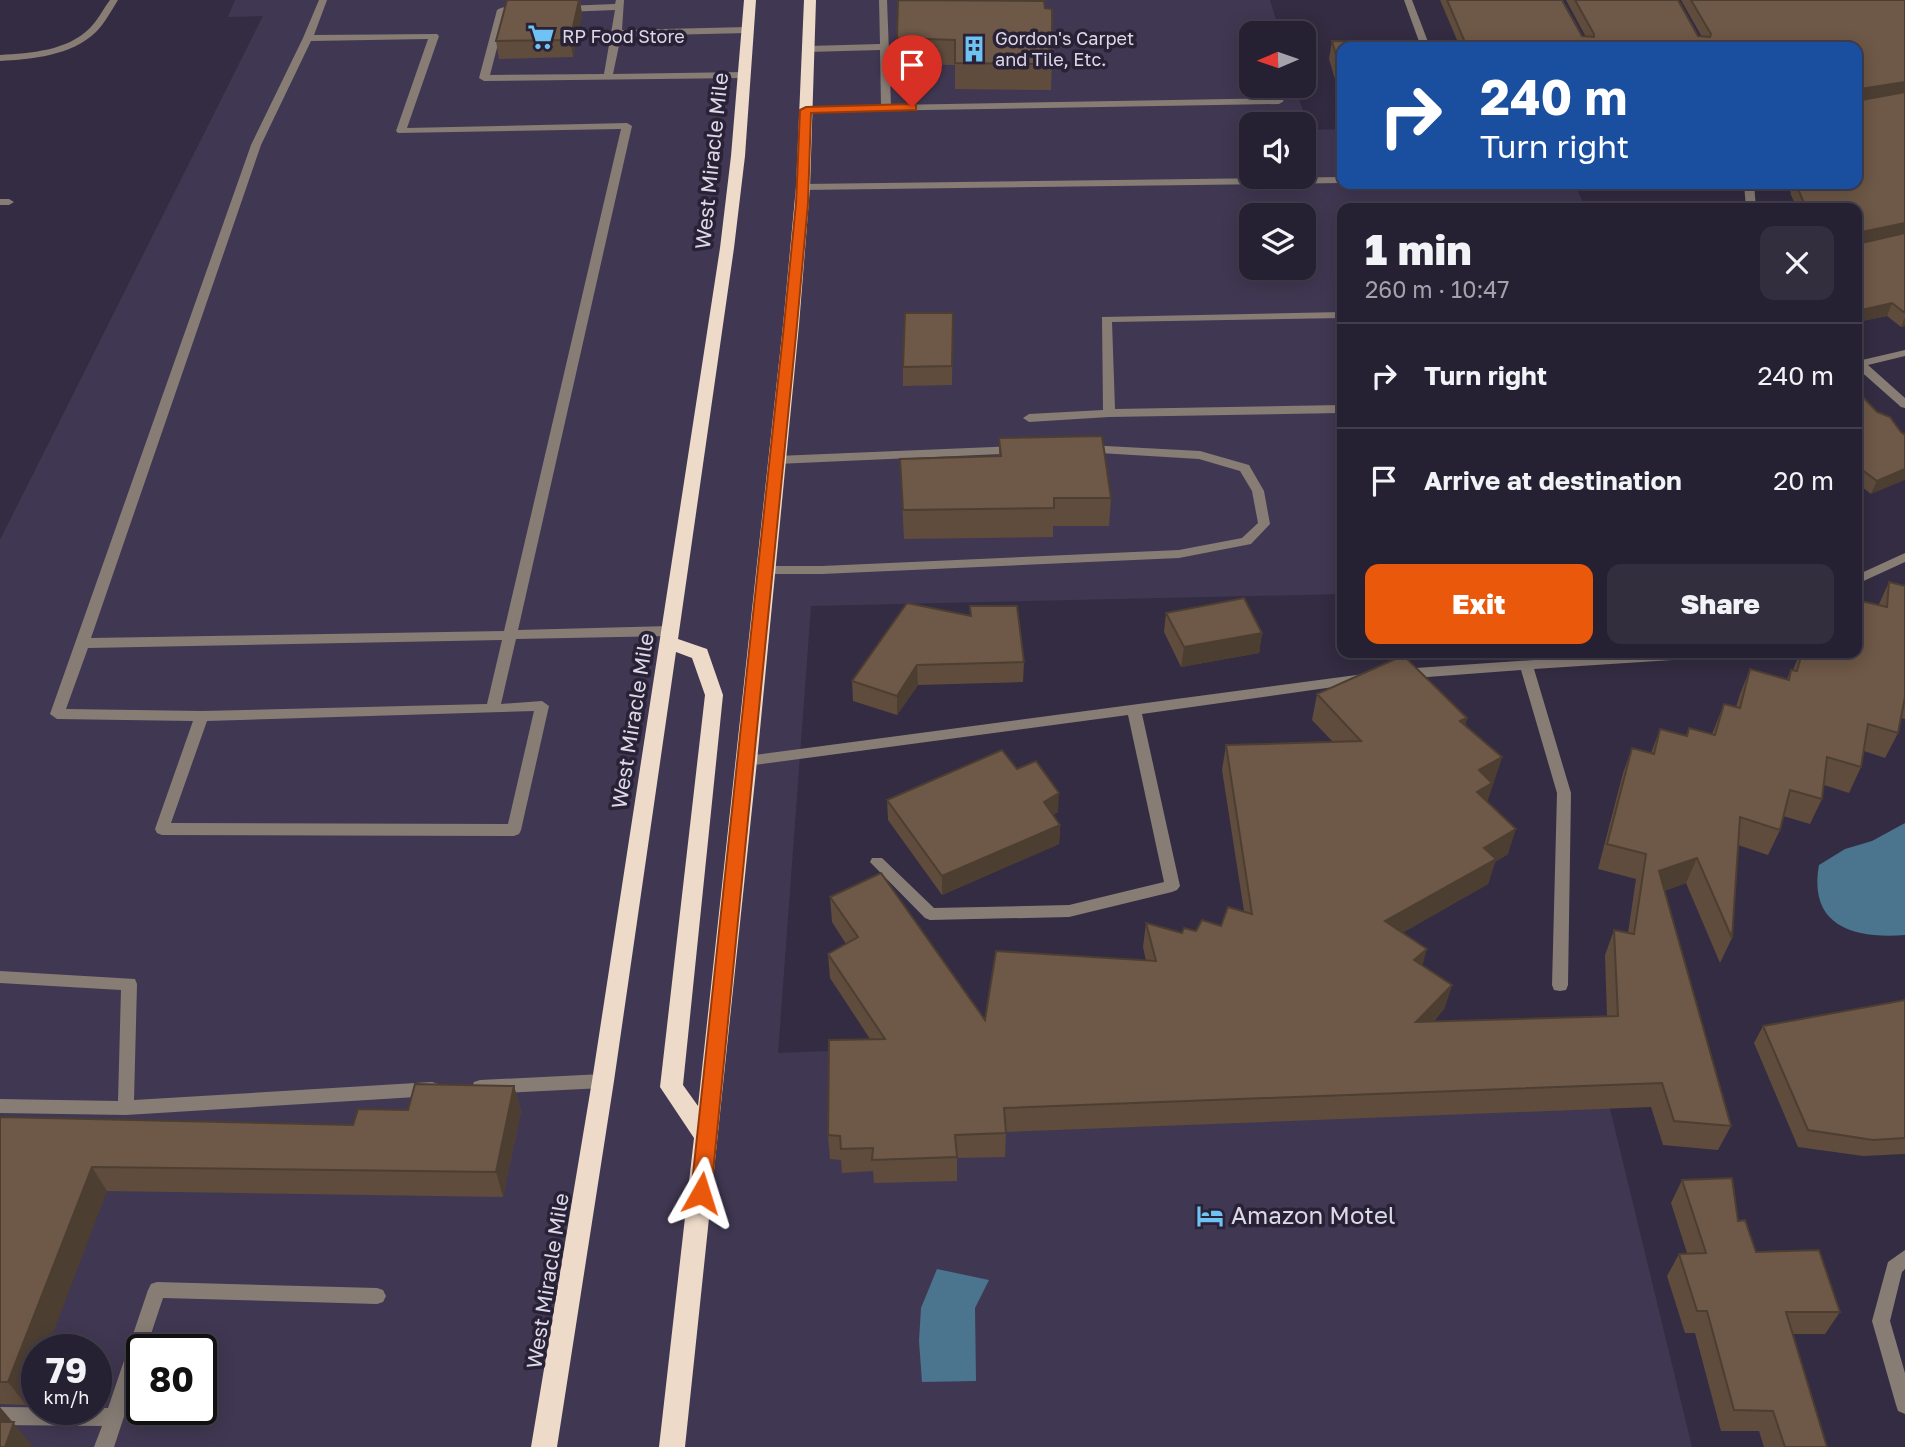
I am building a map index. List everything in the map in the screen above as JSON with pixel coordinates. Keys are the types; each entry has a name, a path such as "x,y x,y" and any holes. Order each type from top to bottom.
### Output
{"highway":[{"name":"West Miracle Mile","path":"544,1447 603,1081 727,248 750,0"},
{"path":"672,1447 707,1139 777,460 803,187 810,0"},
{"path":"669,637 699,654 714,695 671,1087 707,1139"}],"lane":[{"path":"0,58 29,56 71,46 93,31 114,0"},
{"path":"202,716 162,829 514,830 542,706 202,716 57,714 256,145 308,38 323,0"},
{"path":"883,0 886,108"},
{"path":"1408,0 1424,42"},
{"path":"554,9 619,4 617,33 608,76"},
{"path":"541,9 502,10 484,78 743,75"},
{"path":"617,33 747,30"},
{"path":"308,38 434,36 401,131 627,126 493,709"},
{"path":"808,49 885,47"},
{"path":"806,110 1279,101"},
{"path":"803,187 1337,180"},
{"path":"1109,413 1106,319 1337,315"},
{"path":"1862,362 1905,353"},
{"path":"1862,366 1905,404"},
{"path":"1029,418 1109,413 1337,409"},
{"path":"766,569 822,570 1179,554 1246,541 1264,524 1258,491 1245,468 1200,454 1075,449"},
{"path":"777,460 1033,450"},
{"path":"1862,578 1905,557"},
{"path":"83,643 510,635 669,637"},
{"path":"747,761 1384,676 1629,658"},
{"path":"1526,665 1564,793 1560,985"},
{"path":"877,862 930,914 1069,911 1172,886 1134,709"},
{"path":"0,977 129,984 126,1108"},
{"path":"0,1106 126,1108 603,1081"},
{"path":"1905,1258 1894,1268 1881,1321 1905,1405"},
{"path":"104,1447 157,1290 377,1296"},
{"path":"0,1416 113,1417"}],"shaded area":[{"path":"235,0 1270,0 1276,21 1239,21 1239,98 1299,98 1303,112 1239,112 1239,189 1316,189 1316,130 1337,129 1337,189 1576,189 1584,203 1337,203 1337,594 811,606 778,1053 1589,1022 1692,1447 0,1447 0,540 263,16 228,17"}],"water":[{"path":"1905,823 1905,935 1868,934 1852,931 1838,924 1820,902 1817,886 1819,865 1845,849 1872,841"},
{"path":"937,1269 989,1280 975,1308 976,1381 922,1382 919,1341 921,1308"}],"building":[{"path":"507,0 579,0 570,40 496,41"},
{"path":"898,0 1044,1 1045,8 1052,9 1052,64 955,63 955,40 897,38"},
{"path":"1447,0 1562,0 1582,36 1594,37 1575,0 1678,0 1698,36 1710,37 1711,34 1691,0 1905,0 1905,82 1862,89 1862,42 1465,42"},
{"path":"1332,41 1371,42 1337,42 1337,58"},
{"path":"1905,92 1905,223 1862,232 1862,203 1804,203 1798,189 1862,189 1862,100"},
{"path":"1905,233 1905,313 1892,303 1862,310 1862,243"},
{"path":"905,313 953,313 952,366 903,367"},
{"path":"1862,396 1877,412 1890,417 1905,435 1905,469 1877,481 1862,470"},
{"path":"1102,436 1111,498 1054,498 1054,508 903,510 900,459 1001,456 999,438"},
{"path":"1889,582 1905,586 1905,697 1898,733 1868,724 1861,767 1827,757 1822,799 1790,790 1780,830 1740,817 1732,938 1697,858 1659,871 1731,1126 1674,1121 1662,1083 1004,1108 1006,1133 955,1135 957,1157 872,1160 873,1148 841,1149 840,1136 828,1135 829,1040 885,1039 828,954 858,937 830,897 881,873 985,1020 996,951 1156,961 1146,923 1182,933 1184,928 1196,931 1202,920 1221,926 1228,907 1252,914 1226,745 1361,741 1317,694 1398,658 1406,658 1467,718 1460,721 1502,757 1479,770 1492,783 1477,792 1516,829 1484,848 1496,859 1385,921 1427,949 1414,960 1452,985 1416,1022 1618,1016 1614,930 1634,934 1646,854 1607,844 1632,748 1654,754 1660,729 1687,736 1689,728 1715,735 1724,704 1740,708 1750,669 1789,680 1791,670 1797,671 1801,658 1862,658 1862,601 1887,607"},
{"path":"1244,598 1262,633 1184,647 1166,613"},
{"path":"907,603 971,616 970,606 1017,606 1024,662 917,665 897,696 852,681"},
{"path":"1002,750 1017,769 1036,761 1059,793 1044,802 1060,825 942,876 887,800"},
{"path":"1905,1000 1905,1138 1873,1140 1808,1130 1763,1026"},
{"path":"415,1084 514,1086 496,1172 92,1167 27,1334 21,1334 21,1349 8,1382 0,1382 0,1117 353,1125 358,1109 408,1110"},
{"path":"1732,1178 1738,1221 1745,1220 1756,1252 1819,1250 1840,1312 1786,1312 1827,1447 1785,1447 1773,1411 1734,1410 1707,1311 1697,1311 1679,1254 1706,1253 1682,1180"},
{"path":"0,1422 14,1422 5,1447 0,1447"}],"place":[{"name":"RP Food Store","path":"541,37"},
{"name":"Gordon's Carpet and Tile, Etc.","path":"974,49"},
{"name":"Amazon Motel","path":"1210,1216"}],"route":[{"path":"701,1193 791,325 802,203 806,110 912,107"}]}
